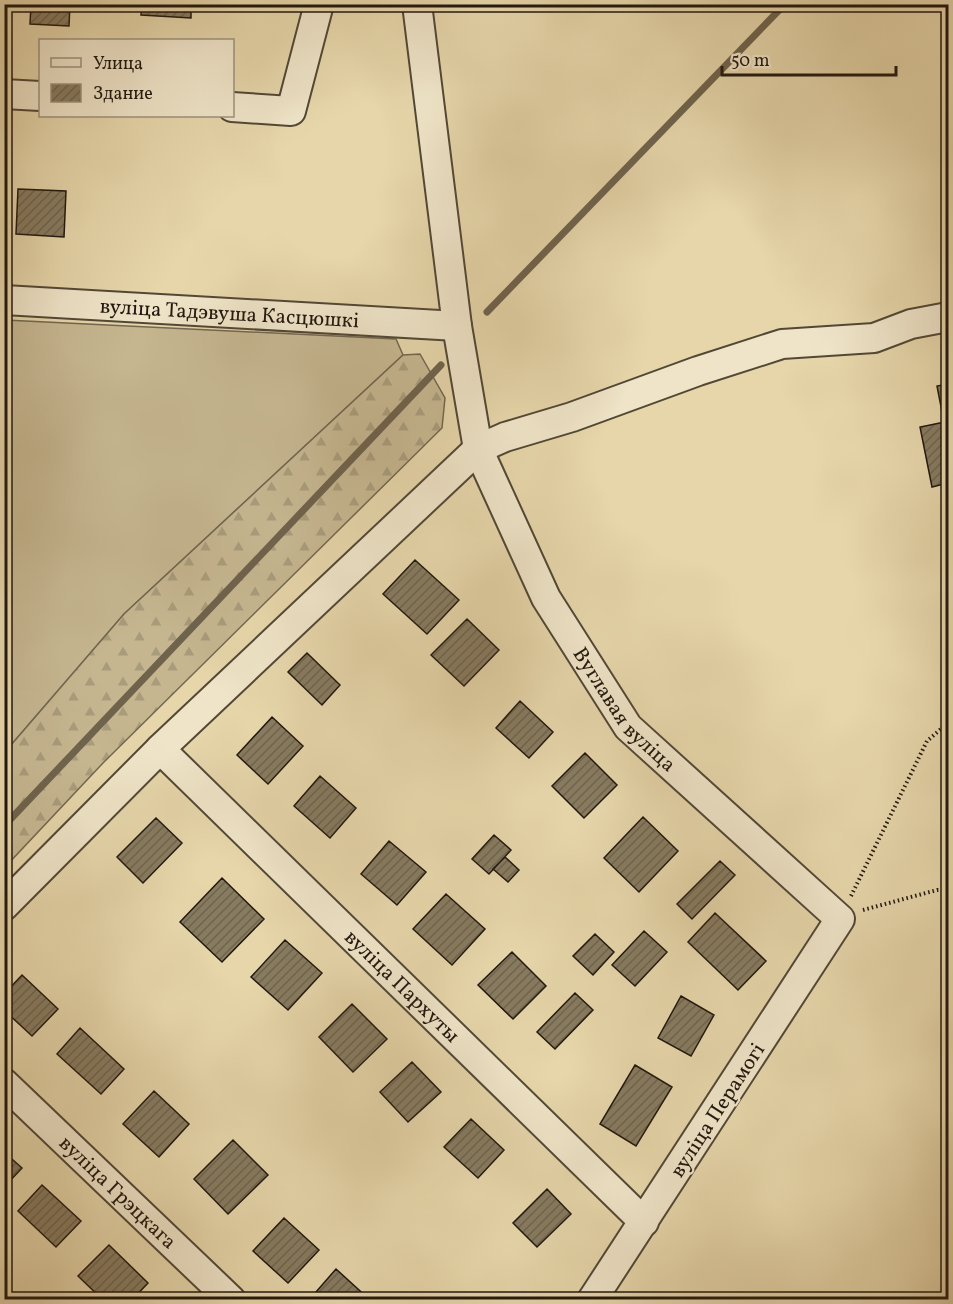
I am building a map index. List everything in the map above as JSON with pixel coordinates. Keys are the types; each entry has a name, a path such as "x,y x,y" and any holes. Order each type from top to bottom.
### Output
{"street":[{"path":"234,107 291,111 319,4"},
{"name":"Вуглавая вуліца","path":"417,4 457,326 478,449 546,598 628,727 840,919"},
{"path":"4,94 39,96"},
{"name":"вуліца Тадэвуша Касцюшкі","path":"4,300 457,326"},
{"path":"4,906 160,749 478,449 505,436 572,417 698,371 782,344 874,338 912,324 948,317"},
{"name":"вуліца Пархуты","path":"160,749 644,1222"},
{"name":"вуліца Перамогі","path":"592,1299 840,919"},
{"name":"вуліца Грэцкага","path":"4,1083 231,1299"}],"path":[{"path":"840,919 927,741 948,723"},
{"path":"840,919 878,905 948,890"}],"green space":[{"path":"5,320 396,339 403,355 124,614 5,752"},
{"path":"420,354 445,398 442,428 103,763 5,867 5,752 124,614 403,355"}],"building":[{"path":"31,4 70,4 69,26 30,24"},
{"path":"142,4 191,4 191,18 141,15"},
{"path":"18,189 66,191 64,237 16,234"},
{"path":"948,384 948,411 942,412 937,386"},
{"path":"945,422 948,442 948,483 932,487 920,427"},
{"path":"415,560 459,600 427,634 383,594"},
{"path":"467,619 499,650 464,686 431,655"},
{"path":"307,653 340,685 322,705 288,672"},
{"path":"520,701 553,732 529,758 496,728"},
{"path":"272,717 303,746 268,784 237,755"},
{"path":"585,753 617,785 584,818 552,786"},
{"path":"320,776 356,808 330,838 294,806"},
{"path":"643,817 678,851 639,892 604,858"},
{"path":"156,818 182,843 143,883 117,857"},
{"path":"494,835 511,850 489,874 472,859"},
{"path":"389,841 426,872 397,905 361,874"},
{"path":"505,857 519,870 508,882 493,869"},
{"path":"720,861 735,875 692,919 677,904"},
{"path":"222,878 264,919 222,962 180,922"},
{"path":"446,894 485,929 452,965 413,929"},
{"path":"715,913 766,961 738,990 688,942"},
{"path":"644,931 667,952 635,986 612,965"},
{"path":"595,934 614,952 593,975 573,956"},
{"path":"285,940 322,973 288,1010 251,977"},
{"path":"512,952 546,986 513,1019 478,985"},
{"path":"22,975 58,1009 32,1036 4,1010 4,994"},
{"path":"575,993 593,1010 555,1049 537,1032"},
{"path":"681,996 714,1015 691,1056 658,1038"},
{"path":"352,1004 387,1039 353,1072 319,1037"},
{"path":"80,1028 124,1069 101,1094 57,1054"},
{"path":"412,1062 441,1092 408,1122 380,1092"},
{"path":"635,1065 672,1087 636,1146 600,1124"},
{"path":"154,1091 189,1124 159,1157 123,1124"},
{"path":"471,1119 504,1150 478,1178 444,1147"},
{"path":"233,1140 268,1175 228,1214 194,1179"},
{"path":"4,1152 22,1168 4,1187"},
{"path":"42,1185 81,1221 56,1247 18,1211"},
{"path":"547,1189 571,1214 537,1247 513,1223"},
{"path":"284,1218 319,1250 288,1283 253,1251"},
{"path":"109,1245 148,1283 132,1300 103,1300 78,1276"},
{"path":"336,1269 370,1300 309,1300"}],"waterway":[{"path":"487,312 785,4"},
{"path":"4,826 441,365"}]}
